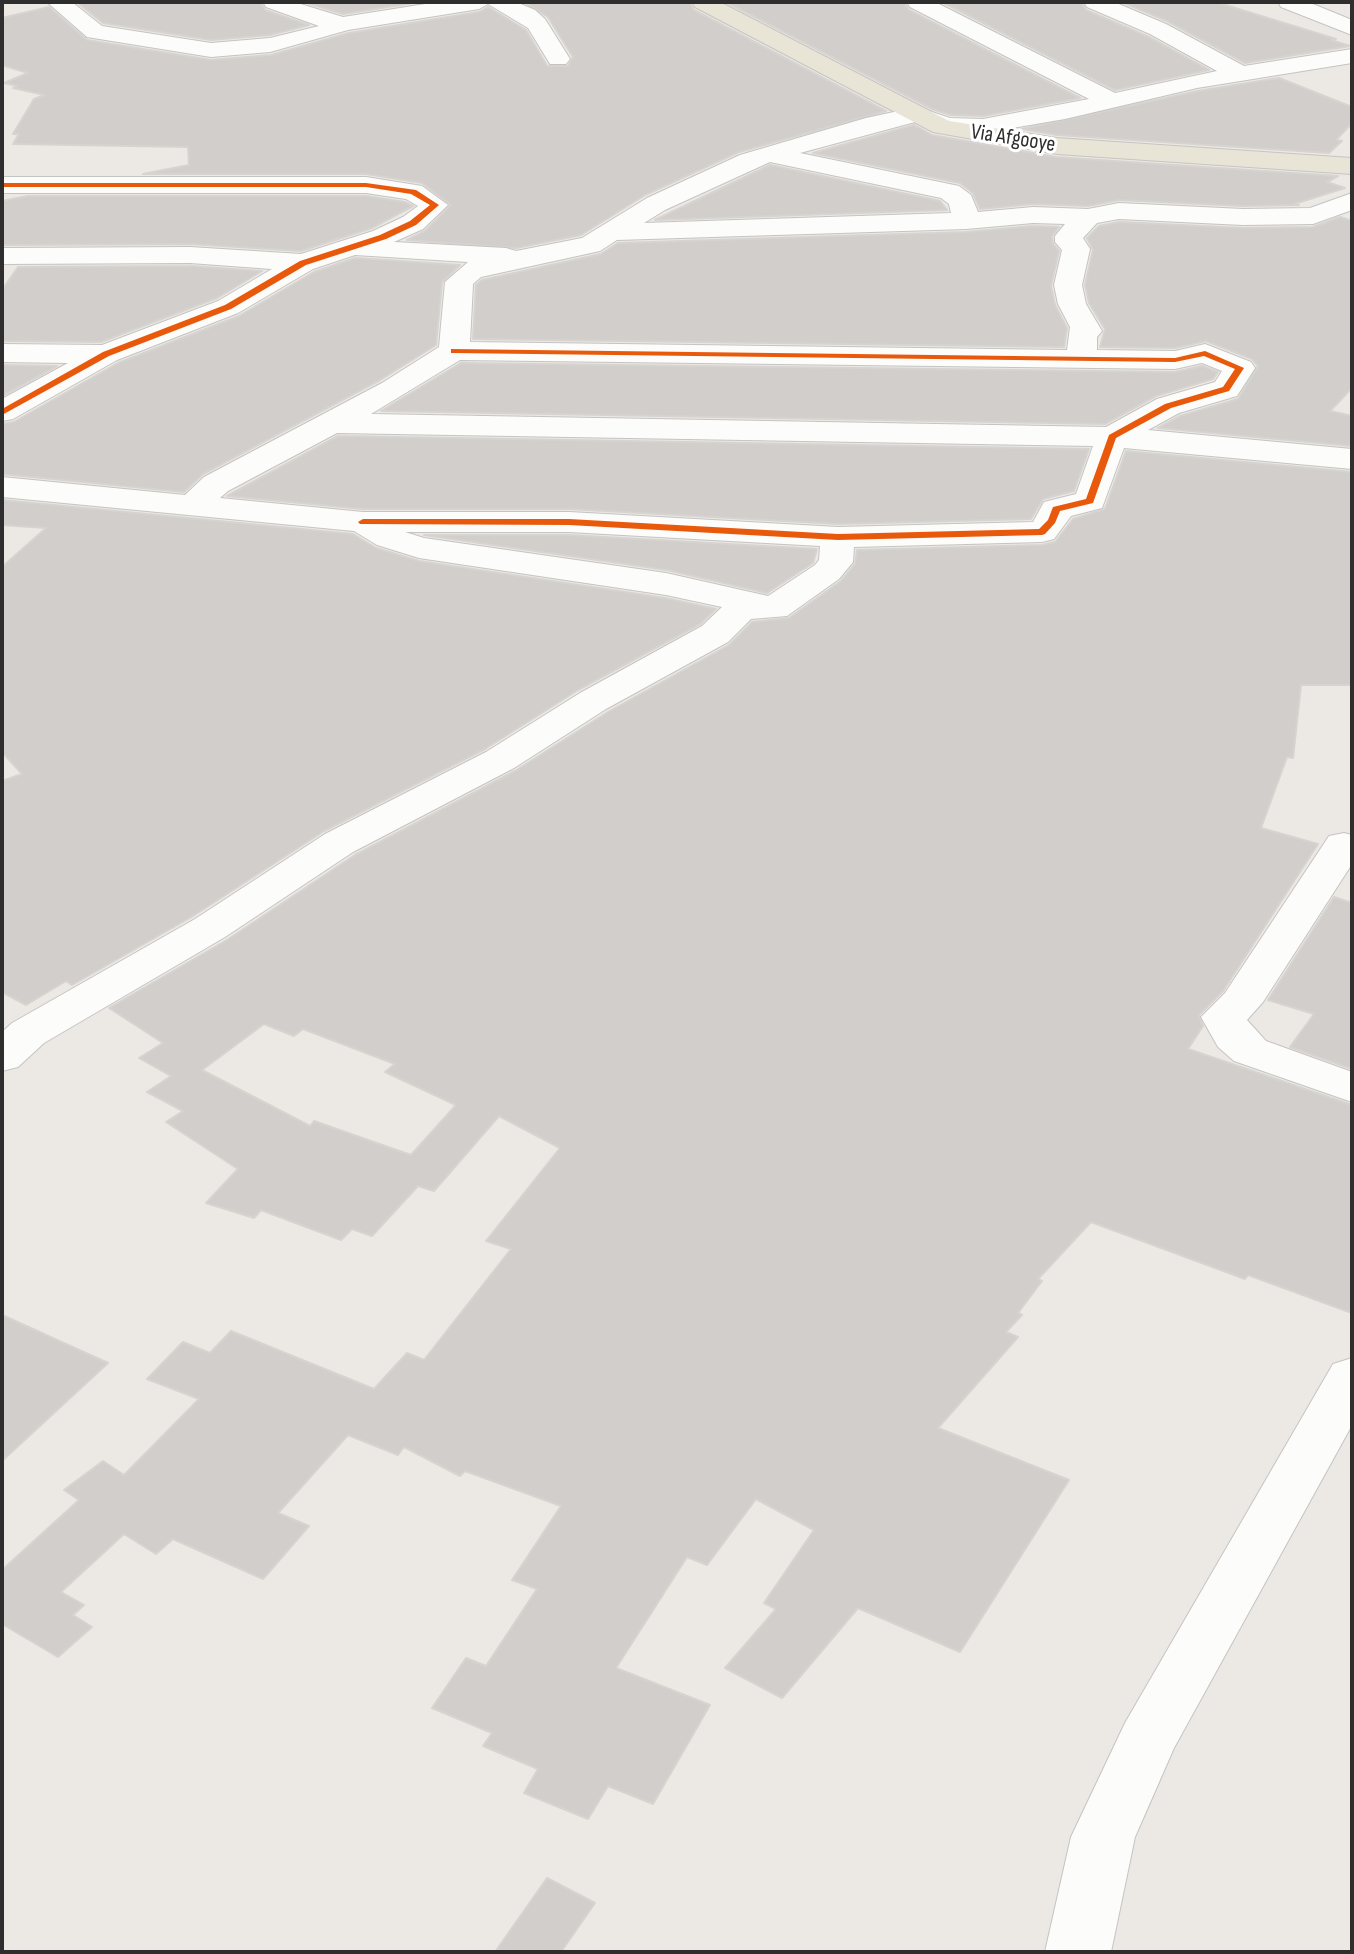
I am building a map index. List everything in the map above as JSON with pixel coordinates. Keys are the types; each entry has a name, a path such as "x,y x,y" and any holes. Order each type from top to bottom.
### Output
{"main road":[{"name":"Via Afgooye","path":"703,2 942,127 1057,146 1352,166"}],"street":[{"path":"58,2 95,32 211,50 270,45 324,32 343,24 479,2"},
{"path":"274,2 315,18 343,24"},
{"path":"498,2 527,15 537,24 558,59"},
{"path":"918,2 1110,100"},
{"path":"1095,2 1158,29 1241,74"},
{"path":"1289,2 1352,28"},
{"path":"454,351 459,282 471,271 486,265 590,245 708,178 749,160 875,123 917,114 947,125 983,126 1065,112 1241,74 1352,56"},
{"path":"769,155 950,192 962,201 966,221"},
{"path":"2,185 366,185 413,192 435,205 413,223 352,248 303,263 228,307 106,354 2,412"},
{"path":"611,232 966,221 1033,215 1088,217 1119,211 1243,217 1321,214 1352,201"},
{"path":"1321,214 1342,222 1350,229"},
{"path":"1082,359 1082,331 1087,331 1072,304 1068,285 1076,249 1069,242 1069,236 1088,217"},
{"path":"352,248 530,258"},
{"path":"2,256 190,255 303,263"},
{"path":"2,487 191,507 363,522 569,522 838,537 1012,535 1042,532 1052,521 1056,509 1090,501 1112,437 1168,406 1226,389 1240,368 1205,353 1175,360 454,351 393,390 216,484 191,507"},
{"path":"2,353 106,354"},
{"path":"326,423 1112,437 1302,452 1352,459"},
{"path":"363,522 389,538 419,548 666,584 774,608"},
{"path":"2,1057 28,1033 210,928 339,843 500,760 593,701 715,634 742,608 774,608 827,572 836,562 838,537"},
{"path":"1344,845 1241,1002 1223,1017 1234,1037 1250,1051 1352,1088"},
{"path":"1078,1952 1103,1837 1147,1741 1352,1377"}],"building":[{"path":"77,2 260,2 265,10 309,25 270,35 211,40 103,23"},
{"path":"304,2 419,2 343,14"},
{"path":"524,2 689,2 694,10 886,111 739,152 645,195 581,235 516,248 407,240 425,231 451,205 422,183 366,174 143,174 189,165 188,147 13,144 19,134 13,134 34,99 45,95 4,83 28,73 2,65 2,18 49,7 87,40 211,60 271,55 349,33 479,12 488,7 526,30 547,66 568,66 573,57 548,17"},
{"path":"726,2 904,2 909,10 1080,98 983,116 951,115 932,109"},
{"path":"942,2 1081,2 1086,10 1149,37 1209,70 1115,90"},
{"path":"1122,2 1216,2 1350,46 1245,63 1167,21"},
{"path":"1279,78 1352,107 1352,123 1336,140 1342,141 1329,153 1057,135 1022,129 1198,91"},
{"path":"914,125 932,135 1056,157 1338,176 1327,182 1345,188 1294,204 1299,205 1243,206 1119,200 1088,206 1033,204 980,209 973,193 960,183 813,153"},
{"path":"770,165 940,201 947,210 655,220"},
{"path":"28,196 366,196 413,206 372,228 301,251 190,244 2,245 2,201"},
{"path":"1340,217 1352,221 1352,388 1330,411 1352,416 1352,446 1158,428 1180,416 1238,399 1258,366 1252,359 1206,341 1175,348 1100,347 1105,329 1089,303 1085,285 1093,250 1087,238 1099,226 1119,222 1243,228 1313,227"},
{"path":"1059,227 1052,236 1053,244 1059,251 1051,286 1055,305 1067,328 1064,347 473,339 476,285 482,280 601,254 618,243 966,232"},
{"path":"355,258 460,265 442,282 436,345 380,380 203,474 184,492 2,474 2,424 14,422 118,363 239,316 314,272"},
{"path":"190,266 262,271 217,298 101,342 2,341 2,290 18,267"},
{"path":"461,363 1175,372 1202,366 1218,372 1213,379 1156,396 1105,424 381,411"},
{"path":"2,365 57,366 2,396"},
{"path":"338,436 1089,449 1074,491 1043,499 1031,519 838,524 569,509 363,509 227,496"},
{"path":"1126,451 1352,472 1352,685 1301,685 1293,758 1287,757 1261,828 1318,844 1223,991 1199,1015 1203,1026 1188,1049 1352,1105 1352,1313 1248,1275 1245,1279 1091,1222 1038,1279 1042,1281 1018,1313 1022,1315 1006,1332 1018,1337 938,1428 1069,1480 960,1652 858,1608 782,1698 725,1668 776,1609 764,1603 814,1530 756,1499 707,1565 687,1557 616,1668 710,1705 653,1804 608,1786 588,1819 524,1793 538,1769 483,1746 492,1733 432,1708 466,1658 486,1666 537,1589 512,1580 561,1506 465,1471 460,1476 404,1447 398,1455 348,1435 278,1513 309,1526 263,1579 173,1539 156,1554 124,1534 61,1592 84,1605 73,1615 92,1627 58,1657 2,1624 2,1570 79,1500 64,1490 103,1461 124,1475 199,1399 147,1379 183,1342 210,1353 231,1331 374,1389 407,1353 424,1360 511,1249 486,1241 560,1148 499,1116 434,1191 418,1186 372,1236 352,1229 341,1240 261,1210 254,1218 206,1203 238,1169 166,1122 183,1111 147,1092 171,1076 139,1058 163,1043 109,1008 227,940 355,855 515,771 608,712 729,645 752,622 789,618 841,581 855,564 857,550 1042,545 1055,542 1073,519 1105,509","holes":["264,1024 294,1036 303,1029 395,1064 385,1072 456,1105 411,1155 314,1121 310,1126 202,1070"]},
{"path":"2,500 353,534 376,548 419,561 665,598 716,609 700,624 578,690 485,749 324,831 193,916 72,985 66,981 26,1005 2,992 2,781 22,774 2,752 2,567 46,528 2,525"},
{"path":"424,535 569,535 817,549 813,563 767,593 667,570"},
{"path":"1334,897 1352,903 1352,1069 1290,1047 1314,1014 1268,1000"},
{"path":"2,1315 108,1363 2,1461"},
{"path":"547,1878 595,1903 561,1952 495,1952"}],"cycle path":[{"path":"2,185 366,185 413,192 435,205 413,223 383,237 303,263 228,307 106,354 2,412"},
{"path":"363,522 569,522 838,537 1042,532 1052,521 1056,509 1090,501 1112,437 1168,406 1226,389 1240,368 1205,353 1175,360 454,351"}]}
